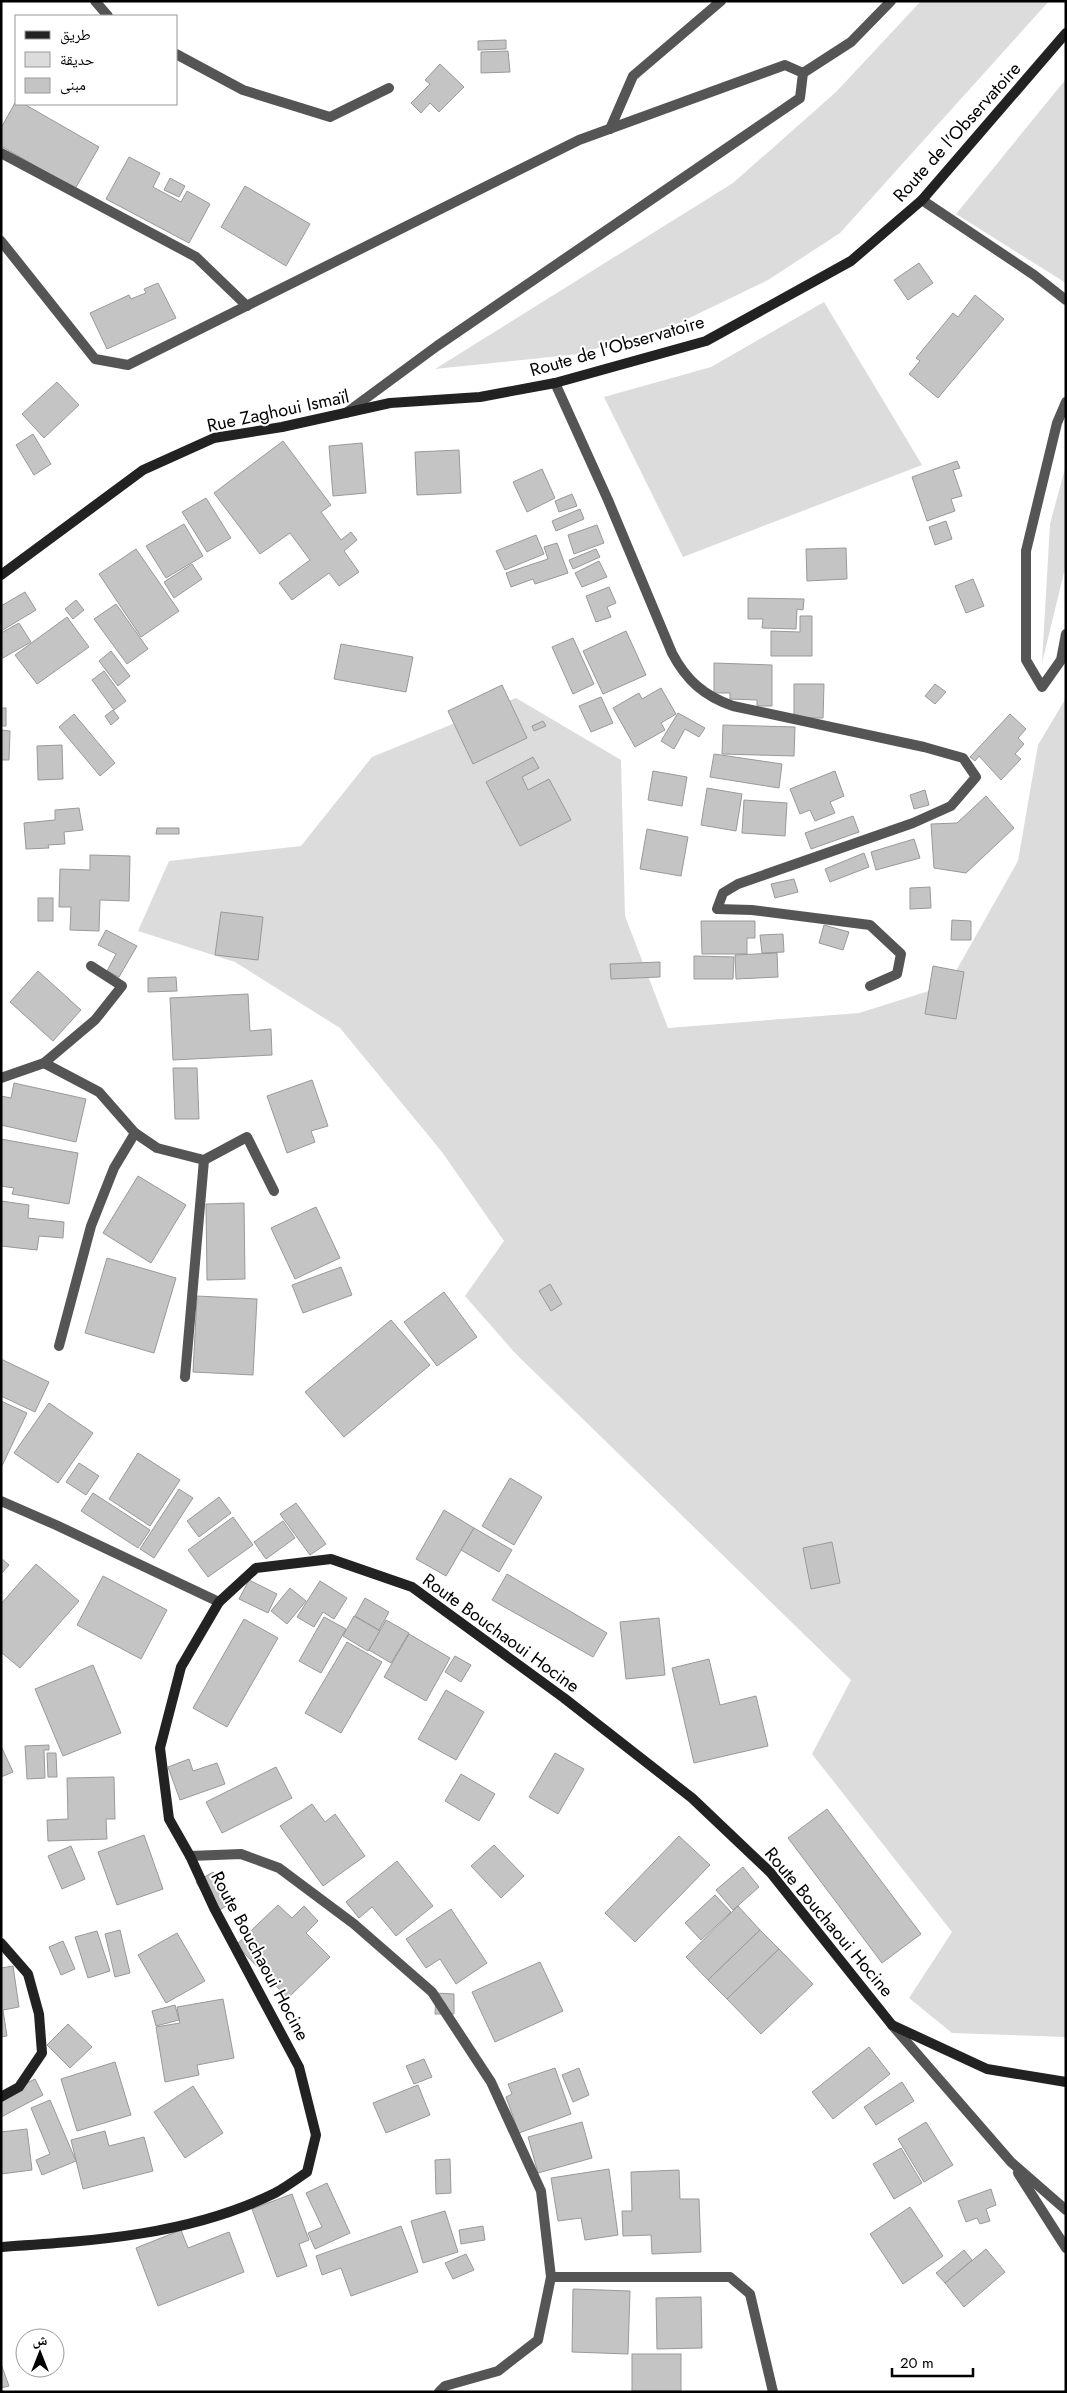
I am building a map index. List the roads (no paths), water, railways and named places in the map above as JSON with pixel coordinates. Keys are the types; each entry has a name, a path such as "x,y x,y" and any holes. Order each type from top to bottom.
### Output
{"street":[{"path":"95,1 107,15"},
{"path":"610,129 633,76 720,1"},
{"path":"803,73 851,42 891,1"},
{"name":"Route de l'Observatoire","path":"390,403 480,397 555,383 706,341 851,260 922,200 1066,33"},
{"path":"178,55 243,90 330,117 389,88"},
{"path":"1,241 95,358 128,365 579,140 785,65 803,73"},
{"path":"346,413 437,346 800,98 803,73"},
{"path":"1,153 196,257 247,306"},
{"path":"922,200 1066,300"},
{"path":"555,383 608,500 678,666 696,687 707,695 733,706 924,747 963,758 976,778 952,806 913,823 738,884 723,893 717,909 752,910 870,925 901,954 897,974 870,986"},
{"path":"1066,402 1057,423 1026,551 1026,660 1042,687 1061,660 1066,634"},
{"name":"Rue Zaghoui Ismaïl","path":"1,574 143,470 214,438 390,403"},
{"path":"1,1078 44,1063 95,1020 122,986 91,966"},
{"path":"44,1063 98,1092 135,1133 157,1148 204,1160 247,1137 274,1191"},
{"path":"59,1346 91,1226 114,1168 135,1133"},
{"path":"185,1377 204,1160"},
{"path":"1,1501 219,1602"},
{"name":"Route Bouchaoui Hocine","path":"1,2247 128,2237 208,2220 276,2192 307,2172 316,2136 299,2067 214,1908 190,1856 169,1820 160,1748 181,1667 219,1602 256,1568 331,1559 412,1587 564,1698 692,1798 770,1872 892,2025 987,2069 1066,2082"},
{"path":"190,1856 241,1854 279,1868 354,1924 432,1992 491,2082 541,2191 551,2277 538,2340 498,2371 444,2386 439,2392"},
{"path":"1,1943 28,1974 39,2014 42,2053 19,2087 1,2097"},
{"path":"892,2025 1011,2162 1066,2210"},
{"path":"1011,2162 1066,2248"},
{"path":"551,2277 730,2277 750,2294 773,2392"}]}
